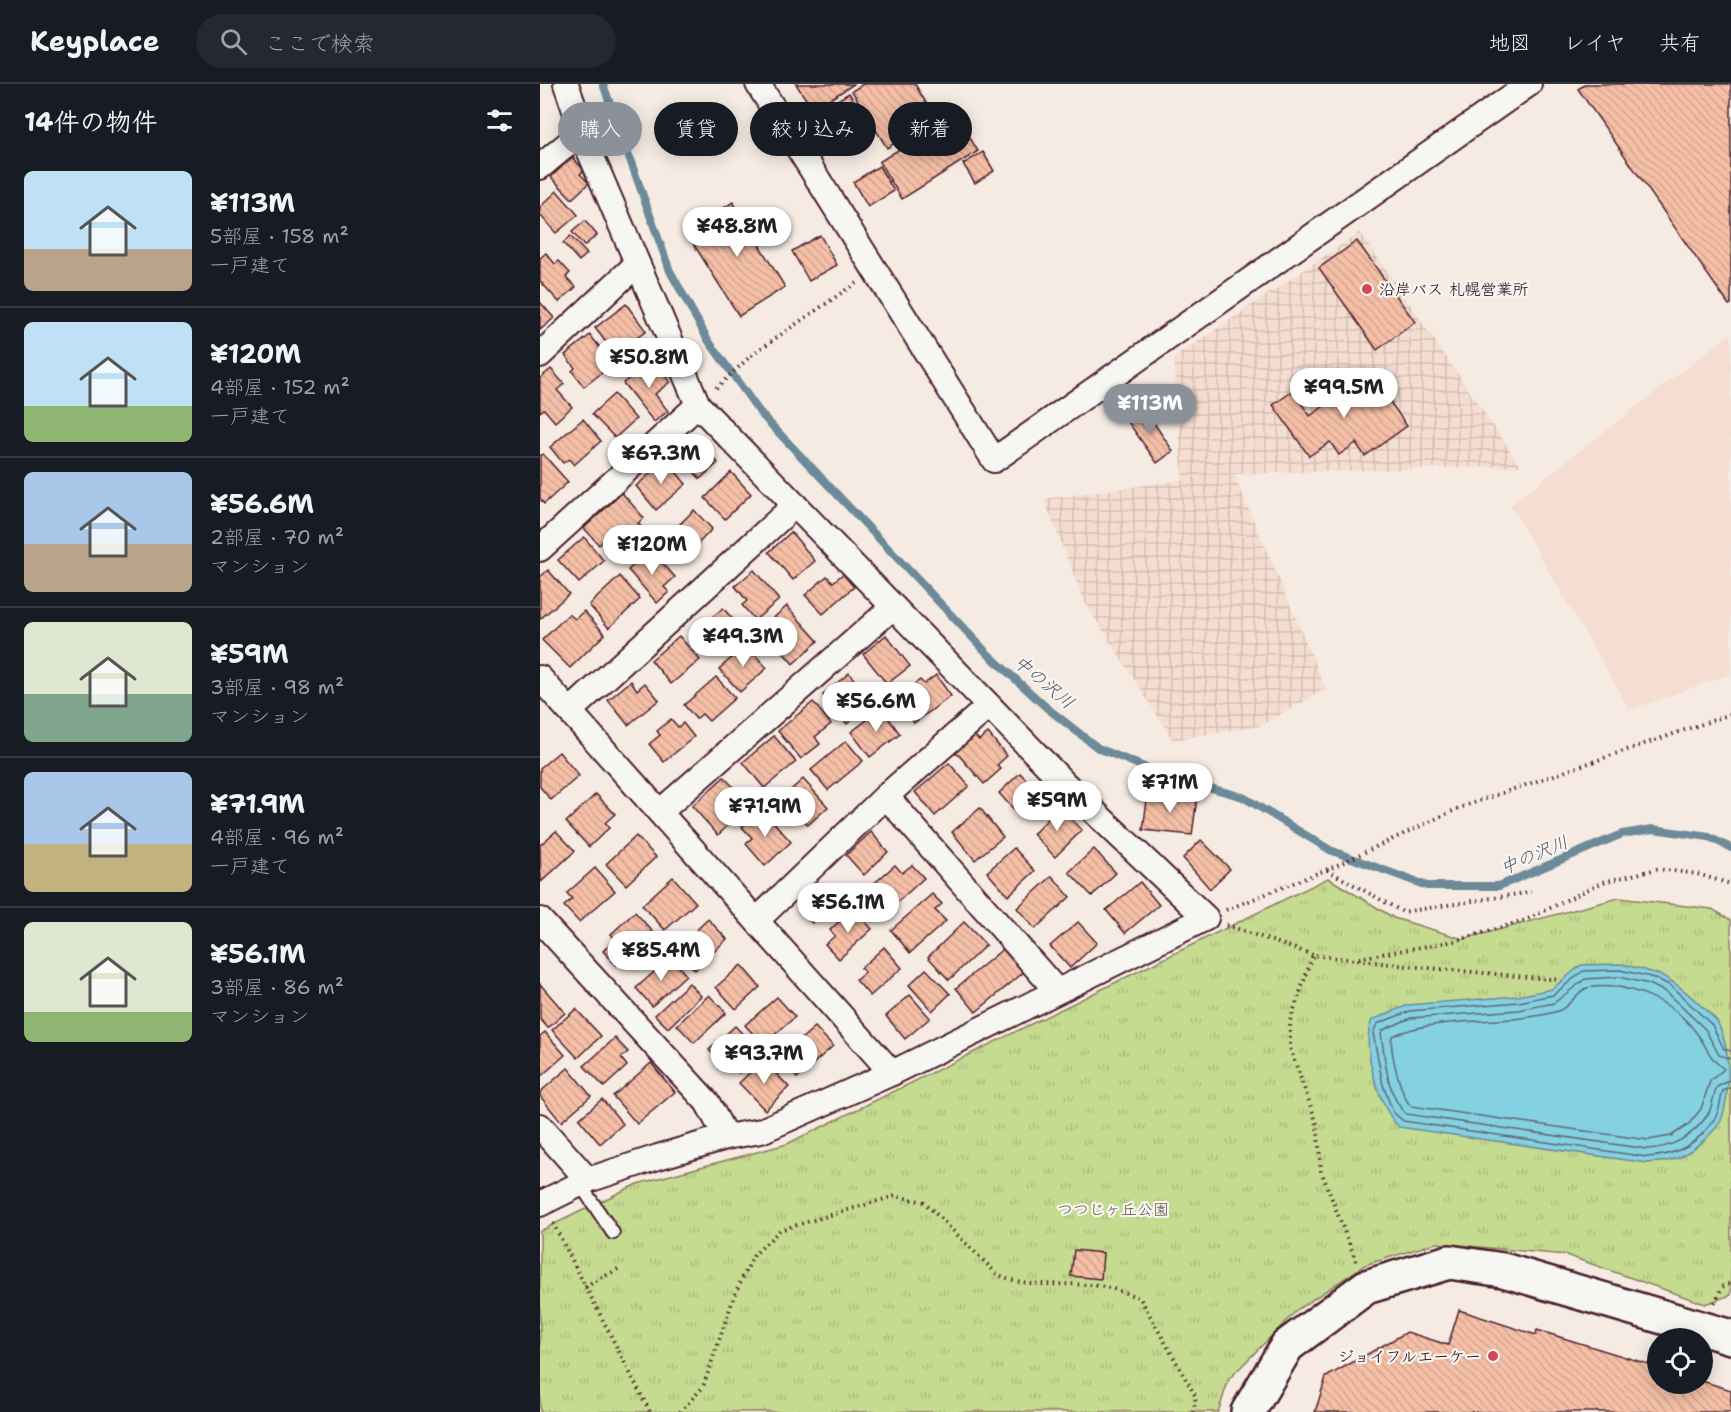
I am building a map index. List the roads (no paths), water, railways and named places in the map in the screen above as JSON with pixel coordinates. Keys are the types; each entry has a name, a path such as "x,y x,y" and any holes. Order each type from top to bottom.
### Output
{"street":[{"path":"566,84 572,102"},
{"path":"758,84 994,460 1529,84"},
{"path":"540,167 558,152"},
{"path":"541,1204 584,1182 726,1137 761,1131 892,1073 1056,990 1206,918 1066,784 698,405 592,156"},
{"path":"540,355 637,264"},
{"path":"540,549 698,405"},
{"path":"570,711 795,505"},
{"path":"660,811 893,607"},
{"path":"540,678 892,1073"},
{"path":"757,920 886,796 989,706"},
{"path":"886,796 1056,990"},
{"path":"540,920 707,1102 726,1137"},
{"path":"540,1126 584,1182"},
{"path":"1248,1412 1287,1346 1366,1287 1449,1262 1503,1270 1731,1337"}],"lane":[{"path":"584,1182 614,1233"}],"water":[{"path":"1621,964 1655,973 1670,980 1717,1021 1722,1032 1727,1056 1728,1082 1722,1118 1710,1135 1687,1153 1669,1161 1647,1163 1399,1127 1392,1118 1379,1091 1370,1060 1368,1045 1372,1020 1408,1005 1518,996 1552,989 1581,965"}],"waterway":[{"name":"中の沢川","path":"603,84 670,271 708,340 761,414 988,654 1047,708 1098,748 1161,774 1243,797 1330,850 1427,886 1499,886 1622,834 1653,829 1709,837 1731,848"}],"place":[{"name":"沿岸バス 札幌営業所","path":"1367,289"},
{"name":"ジョイフルエーケー","path":"1493,1356"}],"park label":[{"name":"つつじヶ丘公園","path":"1113,1209"}]}
